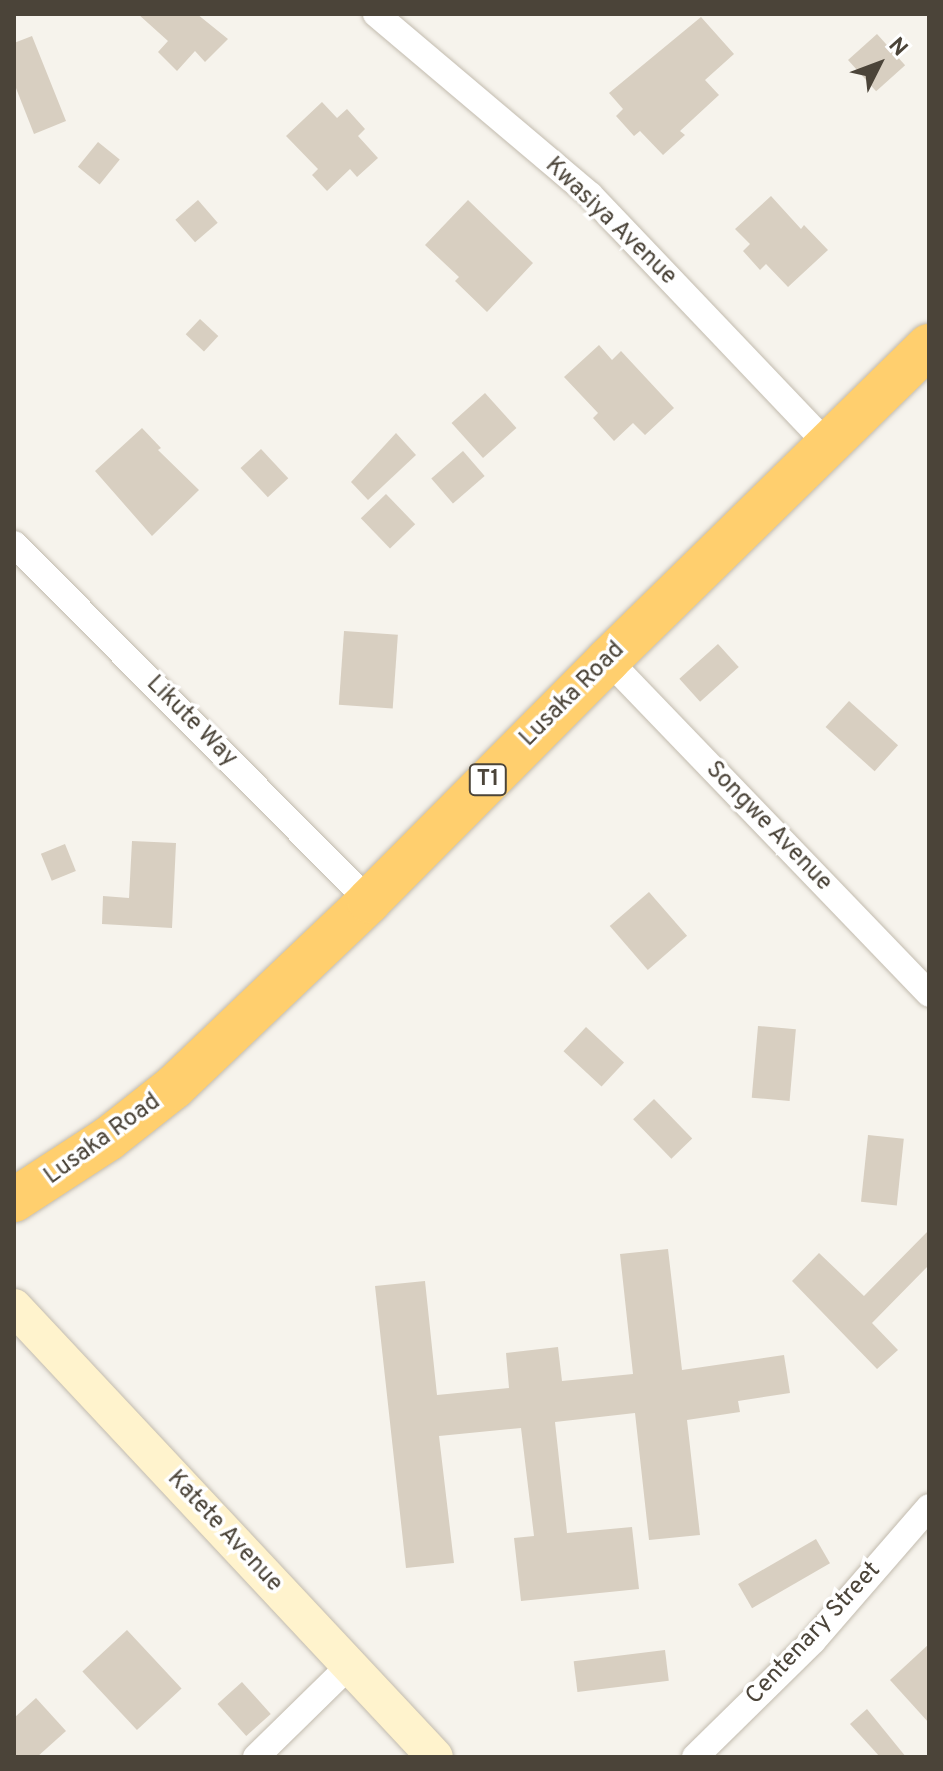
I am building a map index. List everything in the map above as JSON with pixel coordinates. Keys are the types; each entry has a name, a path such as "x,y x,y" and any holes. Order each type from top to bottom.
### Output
{"highway":[{"name":"Lusaka Road","path":"22,1196 108,1139 174,1087 369,901 608,660 929,346"}],"street":[{"name":"Kwasiya Avenue","path":"376,14 590,195 828,445"},
{"name":"Likute Way","path":"14,544 369,901"},
{"name":"Songwe Avenue","path":"608,660 929,993"},
{"name":"Katete Avenue","path":"14,1307 435,1757"},
{"name":"Centenary Street","path":"695,1757 813,1641 929,1507"},
{"path":"256,1757 349,1666"}],"building":[{"path":"138,14 197,14 228,39 205,62 195,51 177,71 158,52 168,41"},
{"path":"701,17 734,54 705,80 719,95 680,131 685,135 663,155 640,131 634,136 616,116 623,109 609,93"},
{"path":"877,34 905,65 876,91 848,60"},
{"path":"32,36 66,121 34,134 14,83 14,43"},
{"path":"322,102 337,118 347,109 365,129 358,136 378,158 357,177 350,169 327,191 312,175 318,169 286,136"},
{"path":"98,142 120,160 100,184 78,167"},
{"path":"771,196 801,229 804,225 828,250 788,287 766,264 760,270 743,251 750,244 735,229"},
{"path":"198,200 218,223 195,242 175,220"},
{"path":"468,200 533,263 487,312 455,281 459,277 425,245"},
{"path":"200,319 218,336 204,351 186,334"},
{"path":"599,345 612,360 621,351 674,408 645,435 633,423 614,441 593,418 598,413 564,377"},
{"path":"485,393 516,428 483,458 452,423"},
{"path":"142,428 161,448 158,450 199,490 152,536 95,471"},
{"path":"396,433 416,455 368,500 351,482"},
{"path":"261,449 288,478 268,497 241,468"},
{"path":"463,451 485,476 453,503 431,479"},
{"path":"386,494 415,524 390,549 361,518"},
{"path":"344,631 398,635 393,709 339,705"},
{"path":"718,644 739,667 700,702 679,679"},
{"path":"849,701 898,745 875,771 826,727"},
{"path":"132,841 176,843 172,928 102,924 103,896 129,898"},
{"path":"65,844 76,871 52,881 41,854"},
{"path":"649,892 687,936 648,970 610,926"},
{"path":"758,1026 796,1029 790,1101 752,1098"},
{"path":"586,1027 624,1062 602,1087 563,1051"},
{"path":"654,1099 692,1139 671,1159 633,1119"},
{"path":"868,1135 904,1139 897,1205 861,1202"},
{"path":"929,1230 929,1265 872,1323 898,1350 877,1369 792,1281 819,1253 864,1296"},
{"path":"668,1249 682,1370 784,1355 790,1393 738,1401 740,1412 687,1420 700,1535 649,1540 635,1413 555,1422 567,1533 632,1527 639,1589 521,1601 514,1538 534,1536 521,1428 439,1436 454,1563 406,1568 375,1286 425,1281 437,1395 509,1388 506,1353 558,1347 562,1381 633,1374 620,1254"},
{"path":"816,1539 830,1563 752,1608 738,1584"},
{"path":"127,1630 182,1689 137,1730 82,1672"},
{"path":"929,1644 929,1723 890,1680"},
{"path":"665,1650 669,1681 577,1692 574,1661"},
{"path":"242,1682 271,1714 246,1736 217,1704"},
{"path":"36,1698 66,1731 37,1757 14,1757 14,1718"},
{"path":"867,1709 906,1757 880,1757 850,1724"}]}
